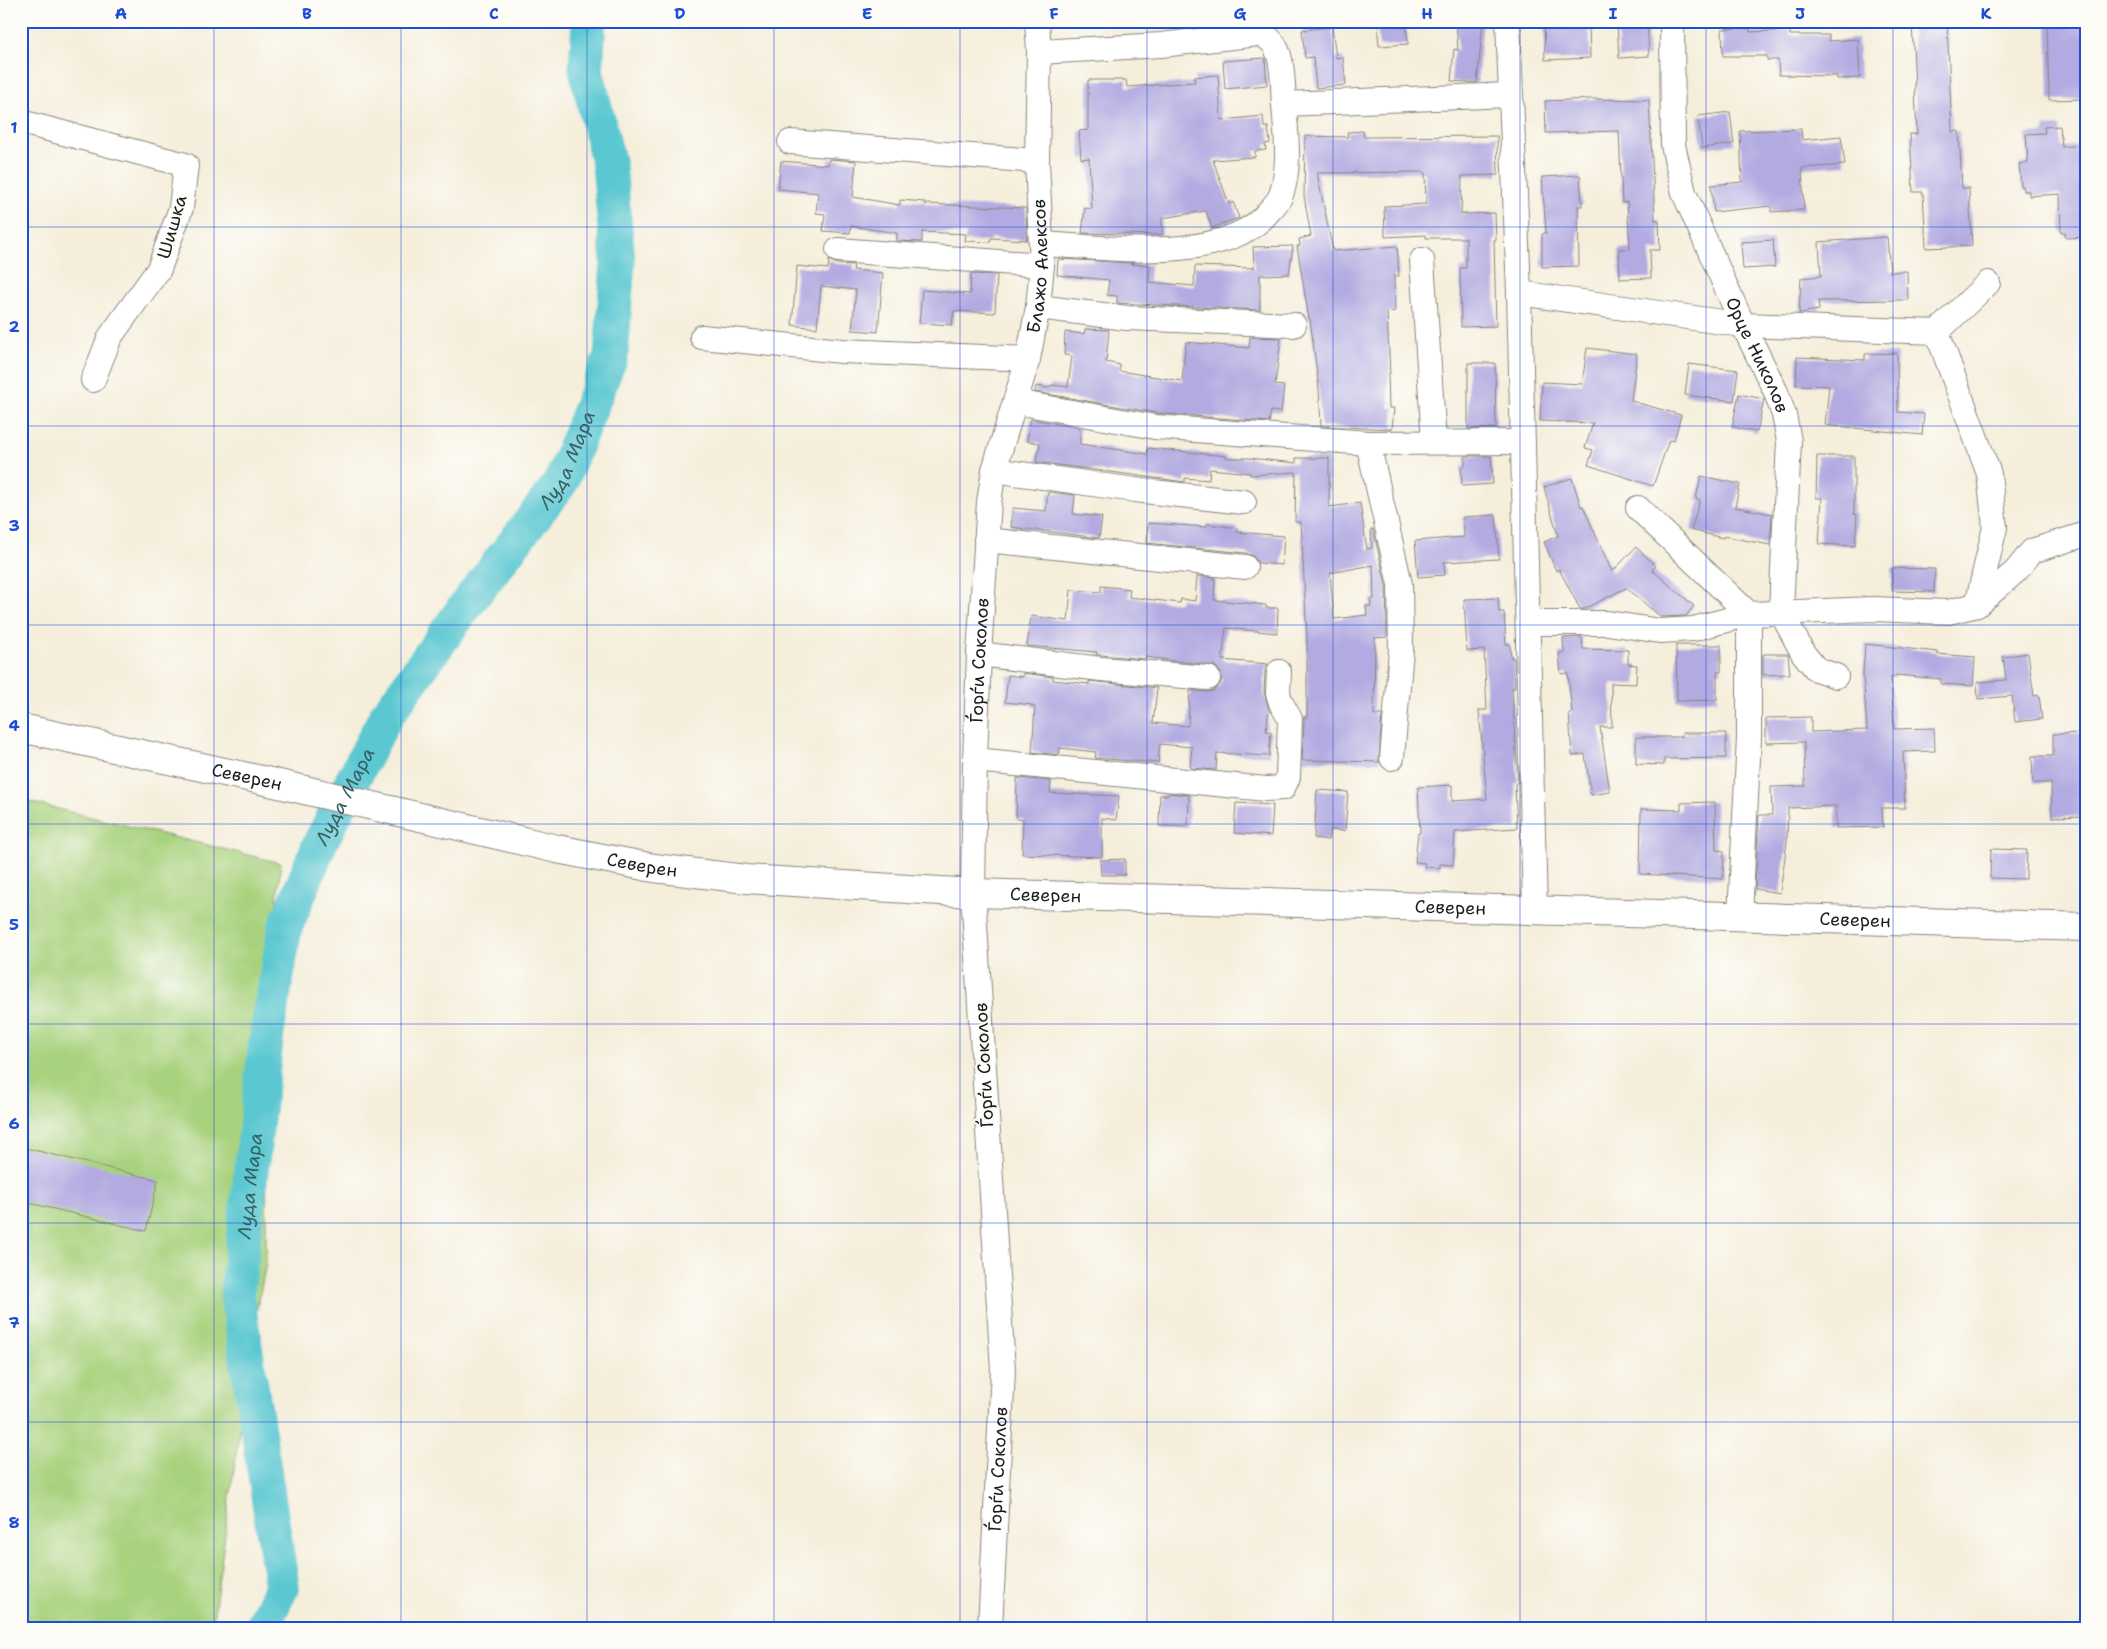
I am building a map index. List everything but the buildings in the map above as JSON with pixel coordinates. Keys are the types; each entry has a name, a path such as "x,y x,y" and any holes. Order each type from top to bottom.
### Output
{"main road":[{"name":"Северен","path":"21,728 266,781 418,818 654,868 746,880 973,893 2086,928"}],"street":[{"path":"1508,21 1520,293 1535,911"},
{"name":"Орце Николов","path":"1672,21 1674,145 1684,193 1776,392 1784,415 1789,441 1781,612 1788,628 1816,669 1836,676"},
{"name":"Блажо Алексов","path":"989,502 994,470 1028,359 1038,307 1042,255 1036,161 1038,22"},
{"path":"838,250 1042,255 1198,247 1230,238 1261,222 1281,196 1286,148 1284,104 1279,55 1275,44 1266,36 1258,34 1161,45 1039,52"},
{"path":"1284,104 1510,96"},
{"name":"Шишка","path":"21,122 186,165 181,208 159,269 110,337 93,380"},
{"path":"790,142 1036,161"},
{"path":"1422,260 1434,442"},
{"path":"1520,293 1744,325 1937,332 1988,284"},
{"path":"1038,307 1127,318 1294,325"},
{"path":"1937,332 1989,474 1995,527 1978,605"},
{"path":"702,337 842,351 1028,359"},
{"path":"1016,402 1155,427 1368,443 1524,442"},
{"path":"1368,443 1400,584 1401,650 1392,758"},
{"path":"994,470 1135,490 1244,502"},
{"name":"Ѓорѓи Соколов","path":"989,502 979,654 973,893 1003,1370 990,1628"},
{"path":"1638,508 1749,614 1749,738 1740,916"},
{"path":"1995,527 2016,571"},
{"path":"1528,624 1608,624 1660,631 1693,629 1749,614 1873,609 1948,612 1978,605 2016,571 2032,551 2086,534"},
{"path":"986,540 1245,567"},
{"path":"979,654 1208,678"},
{"path":"975,760 1266,789 1284,788 1288,777 1290,719 1278,693 1279,672"}],"green space":[{"path":"21,800 281,863 268,984 266,1263 255,1319 212,1628 21,1628"}],"waterway":[{"name":"Луда Мара","path":"262,1628 282,1586 237,1294 267,1032 285,928 320,843 386,716 469,601 561,482 611,356 618,261 609,165 586,70 589,21"}]}
